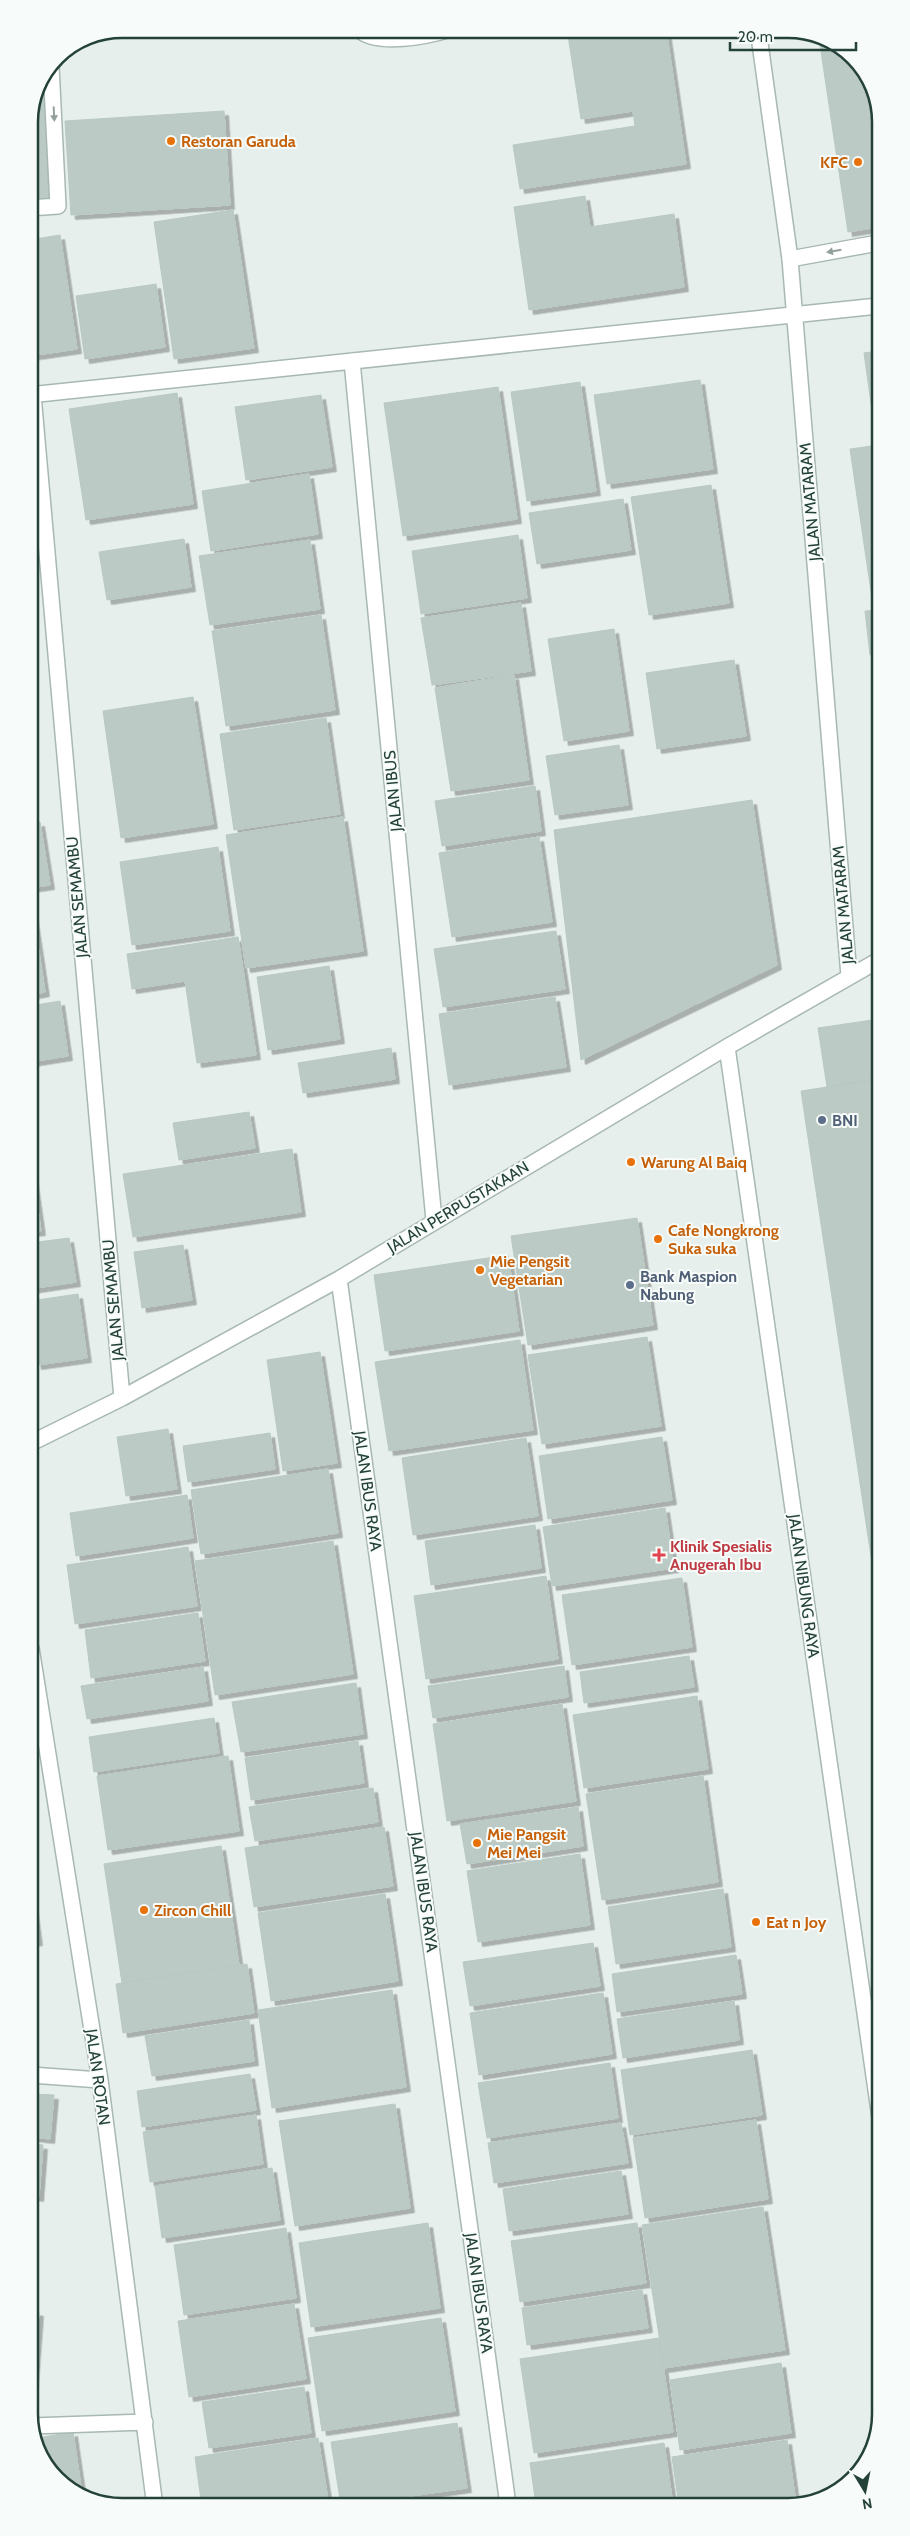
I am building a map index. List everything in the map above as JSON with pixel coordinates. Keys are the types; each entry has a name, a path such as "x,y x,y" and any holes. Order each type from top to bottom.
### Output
{"street":[{"path":"383,38 401,38"},
{"name":"JALAN MATARAM","path":"759,38 790,259 849,976"},
{"path":"38,207 58,206 51,75"},
{"path":"790,259 872,245"},
{"path":"38,394 795,317 872,307"},
{"name":"JALAN IBUS","path":"352,362 434,1220"},
{"name":"JALAN SEMAMBU","path":"38,472 122,1398"},
{"name":"JALAN PERPUSTAKAAN","path":"38,1440 122,1398 339,1279 434,1220 726,1047 872,964"},
{"name":"JALAN NIBUNG RAYA","path":"726,1047 872,2062"},
{"name":"JALAN IBUS RAYA","path":"339,1279 507,2498"},
{"name":"JALAN ROTAN","path":"38,1692 100,2080 154,2498"},
{"path":"38,2075 100,2080"},
{"path":"38,2426 145,2422"}],"building":[{"path":"568,38 667,38 686,164 520,189 513,145 635,126 633,111 581,119"},
{"name":"KFC","path":"820,44 840,55 852,66 866,89 872,110 872,228 848,232"},
{"path":"47,82 57,204 38,206 38,116 40,99"},
{"path":"224,111 230,205 71,215 65,121"},
{"path":"585,196 590,227 674,214 684,287 529,310 514,207"},
{"path":"233,210 254,348 174,359 154,222"},
{"path":"60,235 77,349 38,355 38,239"},
{"path":"156,284 165,347 85,359 76,296"},
{"path":"872,352 872,411 864,353"},
{"path":"700,380 713,469 607,484 594,395"},
{"path":"580,382 596,491 527,501 511,392"},
{"path":"498,387 517,519 403,536 384,403"},
{"path":"177,393 193,504 86,520 69,409"},
{"path":"321,395 332,467 246,480 235,407"},
{"path":"872,446 872,598 850,449"},
{"path":"309,474 318,534 211,551 202,491"},
{"path":"711,485 729,603 649,615 631,497"},
{"path":"623,499 631,550 537,564 529,513"},
{"path":"518,535 527,598 421,614 412,551"},
{"path":"184,539 191,587 107,600 99,552"},
{"path":"310,540 320,609 210,625 199,556"},
{"path":"521,603 531,671 432,685 421,618"},
{"path":"872,610 872,655 870,655 865,611"},
{"path":"321,615 335,710 226,726 212,631"},
{"path":"614,629 629,731 564,741 548,639"},
{"path":"734,660 746,736 657,749 646,673"},
{"path":"514,675 529,780 451,791 435,688"},
{"path":"193,697 213,824 121,838 103,711"},
{"path":"326,718 340,814 234,830 220,734"},
{"path":"619,745 628,805 555,815 546,756"},
{"path":"535,786 541,831 442,846 435,801"},
{"path":"752,800 777,965 581,1060 554,830"},
{"path":"343,817 363,951 246,968 226,835"},
{"path":"38,822 40,822 50,885 38,887"},
{"path":"539,837 552,922 452,937 439,853"},
{"path":"218,847 230,931 132,945 120,862"},
{"path":"556,931 565,989 443,1007 434,949"},
{"path":"238,937 256,1055 197,1063 185,981 132,989 127,954"},
{"path":"38,945 45,992 38,993"},
{"path":"329,966 340,1039 268,1050 257,977"},
{"path":"555,997 566,1067 449,1085 439,1014"},
{"path":"60,1001 68,1056 38,1061 38,1005"},
{"path":"872,1020 872,1080 827,1087 818,1028"},
{"path":"391,1048 395,1079 303,1093 298,1063"},
{"path":"872,1080 872,1563 801,1091"},
{"path":"249,1112 255,1148 179,1160 173,1123"},
{"path":"292,1149 301,1212 133,1237 123,1174"},
{"path":"38,1210 41,1231 38,1231"},
{"path":"637,1218 653,1325 528,1345 511,1236"},
{"path":"69,1238 76,1282 38,1288 38,1242"},
{"path":"183,1245 192,1300 142,1308 134,1252"},
{"path":"508,1255 519,1331 385,1351 374,1275"},
{"path":"78,1294 87,1358 38,1365 38,1300"},
{"path":"647,1337 661,1426 542,1444 528,1355"},
{"path":"520,1340 533,1430 389,1451 375,1362"},
{"path":"320,1352 337,1463 283,1471 267,1360"},
{"path":"168,1429 177,1489 126,1496 117,1437"},
{"path":"270,1433 275,1469 188,1482 183,1446"},
{"path":"662,1437 672,1500 548,1519 539,1456"},
{"path":"526,1438 538,1516 413,1535 402,1458"},
{"path":"328,1469 338,1533 201,1554 191,1490"},
{"path":"187,1495 193,1538 76,1556 70,1513"},
{"path":"665,1508 674,1568 552,1586 543,1527"},
{"path":"535,1525 541,1568 431,1585 425,1541"},
{"path":"333,1541 353,1674 215,1695 195,1561"},
{"path":"188,1547 197,1606 75,1624 67,1565"},
{"path":"546,1576 558,1659 426,1679 414,1596"},
{"path":"682,1578 692,1647 572,1665 562,1595"},
{"path":"198,1613 205,1661 91,1678 85,1630"},
{"path":"689,1656 694,1687 584,1703 580,1672"},
{"path":"564,1666 568,1697 433,1718 428,1686"},
{"path":"203,1667 208,1701 87,1719 81,1686"},
{"path":"356,1683 363,1734 241,1752 232,1702"},
{"path":"697,1696 708,1769 584,1788 573,1715"},
{"path":"562,1704 576,1801 447,1821 433,1724"},
{"path":"214,1718 219,1753 94,1772 89,1737"},
{"path":"358,1741 364,1783 251,1800 245,1758"},
{"path":"228,1756 239,1831 108,1850 97,1776"},
{"path":"703,1776 718,1882 602,1900 586,1794"},
{"path":"373,1788 378,1822 255,1841 249,1807"},
{"path":"578,1807 583,1846 467,1864 460,1824"},
{"path":"384,1827 393,1886 254,1907 245,1848"},
{"path":"221,1846 239,1965 122,1983 104,1864"},
{"path":"580,1854 590,1925 478,1942 467,1871"},
{"path":"723,1889 731,1947 616,1964 608,1907"},
{"path":"385,1894 398,1981 271,2001 258,1913"},
{"path":"593,1943 600,1986 470,2006 463,1962"},
{"path":"736,1955 742,1994 617,2012 612,1974"},
{"path":"247,1964 254,2013 123,2033 116,1984"},
{"path":"392,1990 406,2087 272,2108 258,2010"},
{"path":"603,1993 612,2054 479,2075 470,2013"},
{"path":"734,2001 739,2040 623,2058 617,2019"},
{"path":"249,2020 254,2061 152,2076 145,2036"},
{"path":"752,2050 762,2115 630,2135 621,2070"},
{"path":"610,2063 618,2118 487,2138 478,2083"},
{"path":"250,2074 256,2110 142,2127 137,2091"},
{"path":"38,2094 54,2095 50,2139 38,2138"},
{"path":"395,2104 410,2208 295,2226 279,2121"},
{"path":"256,2115 263,2164 150,2182 143,2132"},
{"path":"756,2120 768,2199 645,2218 633,2138"},
{"path":"621,2123 628,2163 494,2183 488,2143"},
{"path":"38,2145 43,2145 38,2197"},
{"path":"272,2168 280,2220 162,2238 155,2186"},
{"path":"621,2171 628,2214 509,2231 503,2189"},
{"path":"763,2207 785,2350 664,2368 642,2225"},
{"path":"428,2223 440,2308 311,2327 299,2243"},
{"path":"637,2223 646,2283 520,2302 511,2241"},
{"path":"286,2228 296,2298 184,2315 174,2245"},
{"path":"642,2290 648,2328 527,2345 522,2308"},
{"path":"294,2304 306,2379 189,2397 178,2321"},
{"path":"441,2318 455,2411 322,2431 308,2338"},
{"path":"659,2338 673,2432 534,2453 520,2359"},
{"path":"781,2363 791,2433 680,2450 670,2380"},
{"path":"304,2387 311,2433 209,2448 202,2402"},
{"path":"457,2423 467,2488 397,2498 340,2498 331,2442"},
{"path":"73,2432 81,2488 58,2470 46,2452 40,2438"},
{"path":"318,2438 328,2498 201,2498 195,2457"},
{"path":"787,2440 795,2498 678,2498 672,2457"},
{"path":"664,2443 672,2498 535,2498 530,2463"}],"place":[{"name":"Restoran Garuda","path":"171,141"},
{"name":"KFC","path":"858,162"},
{"name":"BNI","path":"822,1120"},
{"name":"Warung Al Baiq","path":"631,1162"},
{"name":"Cafe Nongkrong Suka suka","path":"658,1239"},
{"name":"Mie Pengsit Vegetarian","path":"480,1270"},
{"name":"Bank Maspion Nabung","path":"630,1285"},
{"name":"Klinik Spesialis Anugerah Ibu","path":"659,1555"},
{"name":"Mie Pangsit Mei Mei","path":"477,1843"},
{"name":"Zircon Chill","path":"144,1910"},
{"name":"Eat n Joy","path":"756,1922"}]}
